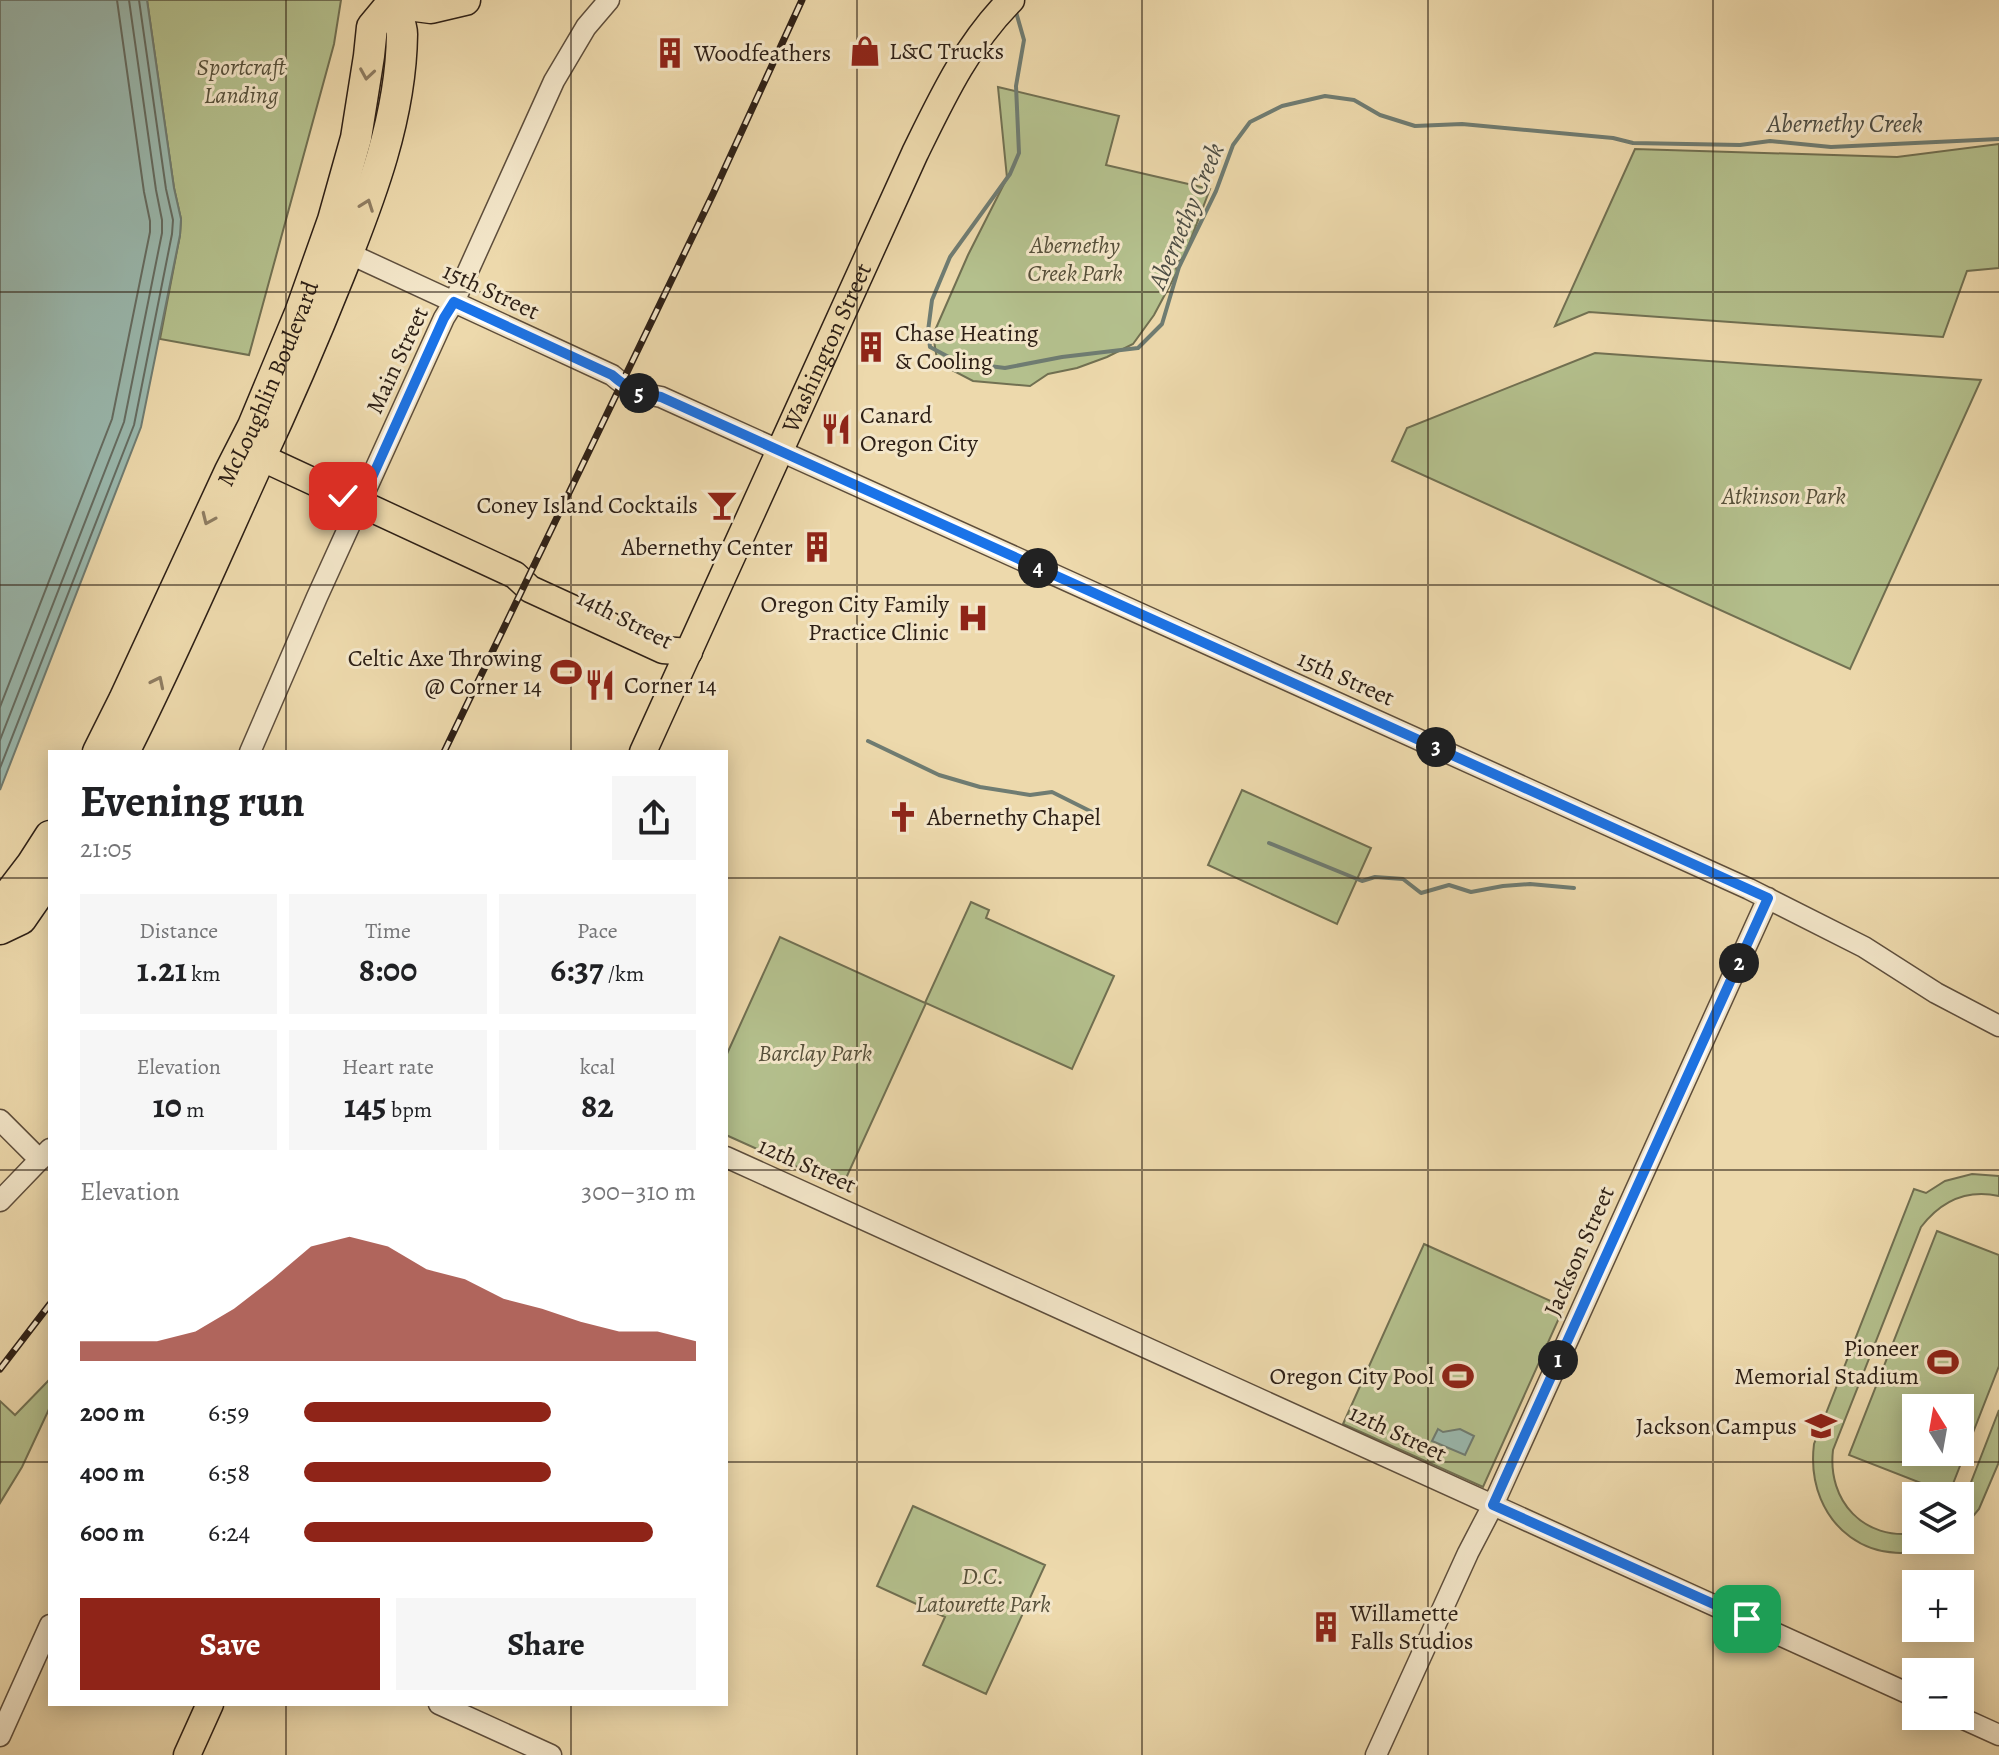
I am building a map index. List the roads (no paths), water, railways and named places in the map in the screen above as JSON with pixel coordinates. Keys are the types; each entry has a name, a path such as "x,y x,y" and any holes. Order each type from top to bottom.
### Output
{"highway":[{"path":"395,1 431,8 465,0"},
{"name":"McLoughlin Boulevard","path":"99,750 251,453 307,353 369,201 386,142 400,70 403,29 395,1"},
{"name":"McLoughlin Boulevard","path":"125,750 165,668 251,453 253,426 320,259 346,177 356,138 372,27 395,1"},
{"path":"0,912 0,906 48,843"},
{"path":"0,929 21,919 48,880"}],"main road":[{"name":"Washington Street","path":"644,750 903,176 955,74 986,27 1011,0"},
{"name":"14th Street","path":"251,453 515,575 535,574 668,636 689,652"},
{"path":"187,1755 209,1706"}],"street":[{"name":"Main Street","path":"251,750 554,81 580,37 609,0"},
{"name":"15th Street","path":"348,253 612,375 627,388 661,397 780,450 1768,898 1864,947 1936,993 1999,1026"},
{"name":"Jackson Street","path":"1376,1755 1493,1505 1768,898"},
{"path":"0,1120 45,1154 0,1201"},
{"name":"12th Street","path":"728,1158 1902,1691"},
{"path":"0,1736 48,1629"},
{"path":"443,1706 551,1755"},
{"path":"1974,1724 1999,1735"}],"water":[{"path":"0,0 147,0 181,219 141,427 0,790"},
{"name":"Oregon City Pool","path":"1438,1429 1443,1432 1460,1429 1474,1436 1465,1455 1432,1441"}],"waterway":[{"name":"Abernethy Creek","path":"1016,12 1024,40 1016,86 1019,153 1010,174 950,257 932,300 928,331 930,347 958,362 1005,368 1062,357 1138,348 1162,324 1179,267 1216,191 1233,145 1250,122 1282,106 1325,96 1354,100 1380,115 1415,126 1462,124 1613,138 1633,143 1740,145 1770,141 1831,147 1999,139"},
{"path":"868,741 939,775 980,787 1030,795 1052,792 1092,812"},
{"path":"1269,843 1362,881 1375,877 1403,879 1421,893 1449,885 1471,892 1530,884 1574,888"}],"railway":[{"path":"445,750 713,194 802,0"},
{"path":"0,1369 48,1307"}],"place":[{"name":"L&C Trucks","path":"865,51"},
{"name":"Woodfeathers","path":"670,53"},
{"name":"Chase Heating & Cooling","path":"871,347"},
{"name":"Canard Oregon City","path":"836,429"},
{"name":"Coney Island Cocktails","path":"722,505"},
{"name":"Abernethy Center","path":"817,547"},
{"name":"Oregon City Family Practice Clinic","path":"973,618"},
{"name":"Celtic Axe Throwing @ Corner 14","path":"566,672"},
{"name":"Corner 14","path":"600,685"},
{"name":"Abernethy Chapel","path":"903,817"},
{"name":"Pioneer Memorial Stadium","path":"1943,1362"},
{"name":"Oregon City Pool","path":"1458,1376"},
{"name":"Jackson Campus","path":"1821,1426"},
{"name":"Willamette Falls Studios","path":"1326,1627"}],"park label":[{"name":"Sportcraft Landing","path":"241,81"},
{"name":"Abernethy Creek Park","path":"1075,259"},
{"name":"Atkinson Park","path":"1784,496"},
{"name":"Barclay Park","path":"815,1053"},
{"name":"D.C. Latourette Park","path":"983,1590"}]}
